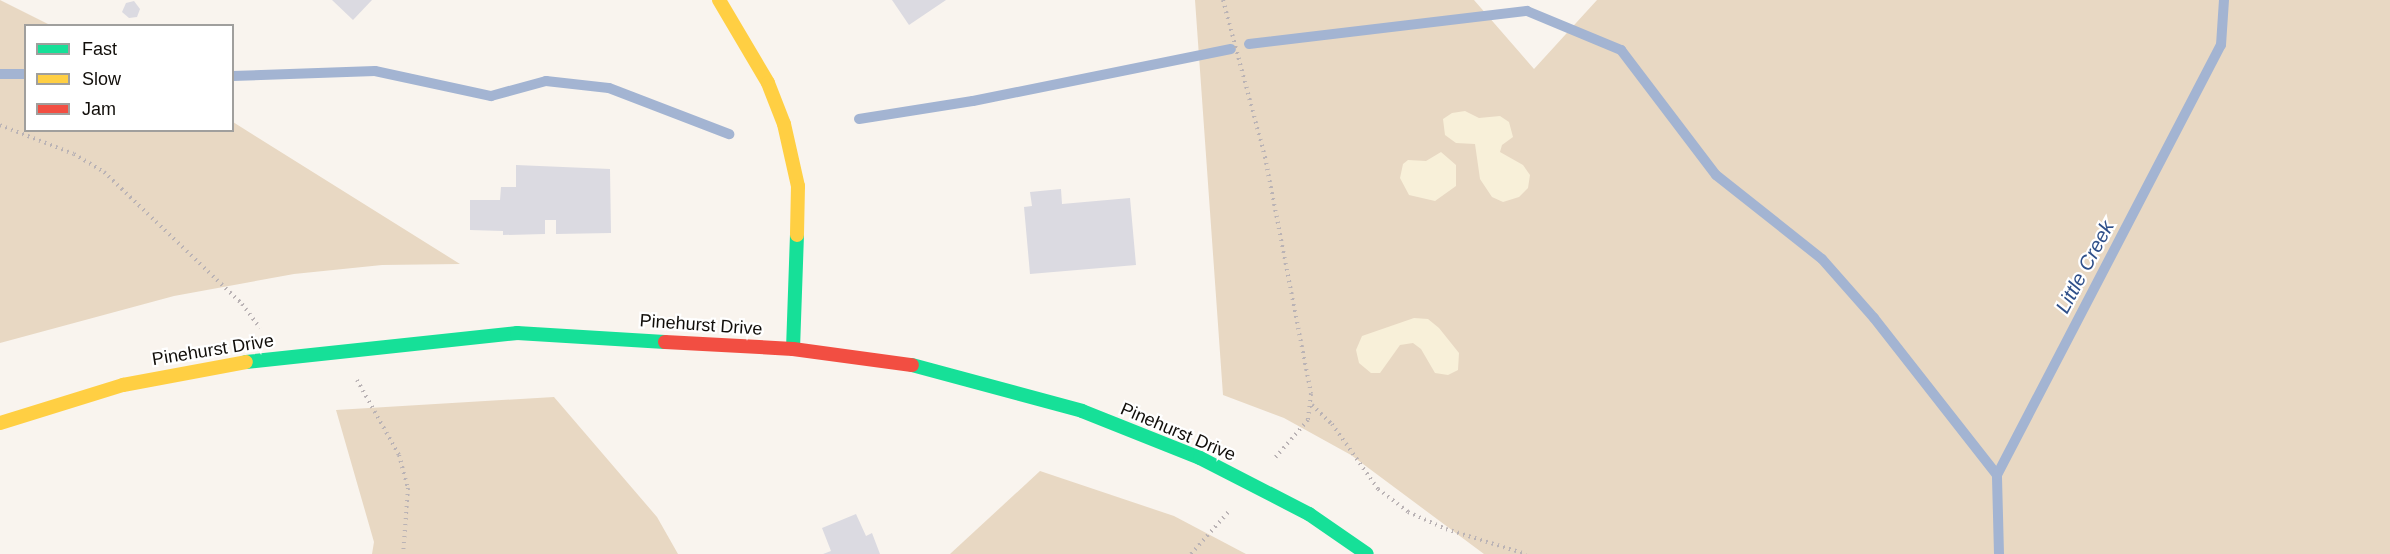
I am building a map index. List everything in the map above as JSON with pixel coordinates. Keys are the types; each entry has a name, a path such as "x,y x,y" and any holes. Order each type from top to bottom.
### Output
{"street":[{"path":"719,0 768,83 784,124 798,186 793,349"},
{"name":"Pinehurst Drive","path":"0,423 123,385 204,367 352,348 517,333 793,349 930,368 1082,411 1200,458 1309,514 1367,554"}],"path":[{"path":"1191,554 1308,420 1312,405 1266,157 1224,0"},
{"path":"0,126 74,154 104,172 242,304 260,328"},
{"path":"352,372 399,455 408,488 403,554"},
{"path":"1312,405 1332,424 1378,489 1408,512 1446,529 1526,554"}],"shaded area":[{"path":"0,0 48,24 24,24 24,132 234,132 234,123 460,264 382,265 294,274 174,296 0,343"},
{"path":"1195,0 1474,0 1534,69 1597,0 2390,0 2390,554 1484,554 1351,455 1284,418 1223,395"},
{"path":"554,397 657,517 678,554 372,554 374,542 336,410"},
{"path":"1040,471 1174,516 1246,554 950,554"}],"sand":[{"path":"1465,111 1479,118 1500,116 1509,122 1513,137 1502,145 1500,152 1523,165 1530,175 1528,188 1519,197 1503,202 1492,197 1480,179 1475,144 1456,143 1445,135 1443,119 1452,113"},
{"path":"1441,152 1456,165 1456,186 1435,201 1409,195 1400,178 1403,164 1408,160 1426,161"},
{"path":"1414,318 1428,319 1439,328 1459,353 1458,370 1448,375 1435,373 1421,349 1413,343 1400,345 1380,373 1371,373 1359,363 1356,350 1362,336"}],"building":[{"path":"332,0 372,0 353,20"},
{"path":"892,0 946,0 909,25"},
{"path":"134,1 140,9 137,17 129,18 122,12 126,3"},
{"path":"516,165 610,169 611,233 556,234 556,220 545,220 545,234 503,235 503,231 470,230 470,200 500,200 501,187 516,187"},
{"path":"1061,189 1062,204 1130,198 1136,265 1030,274 1024,207 1032,206 1030,192"},
{"path":"856,514 866,536 872,533 880,554 823,554 831,551 822,528"}],"waterway":[{"name":"Little Creek","path":"1999,554 1997,475 2221,45 2224,0"},
{"path":"1249,44 1527,11 1621,50 1716,175 1822,259 1874,318 1997,475"},
{"path":"859,119 973,101 1231,49"},
{"path":"234,76 375,71 491,96 546,81 609,88 729,134"},
{"path":"0,74 24,74"}],"traffic: fast":[{"path":"793,349 797,235"},
{"path":"246,362 517,333 665,342"},
{"path":"912,365 1082,411 1200,458 1309,514 1367,554"}],"traffic: slow":[{"path":"719,0 768,83 784,124 798,186 797,235"},
{"path":"0,423 123,385 246,362"}],"traffic: jam":[{"path":"665,342 793,349 912,365"}]}
